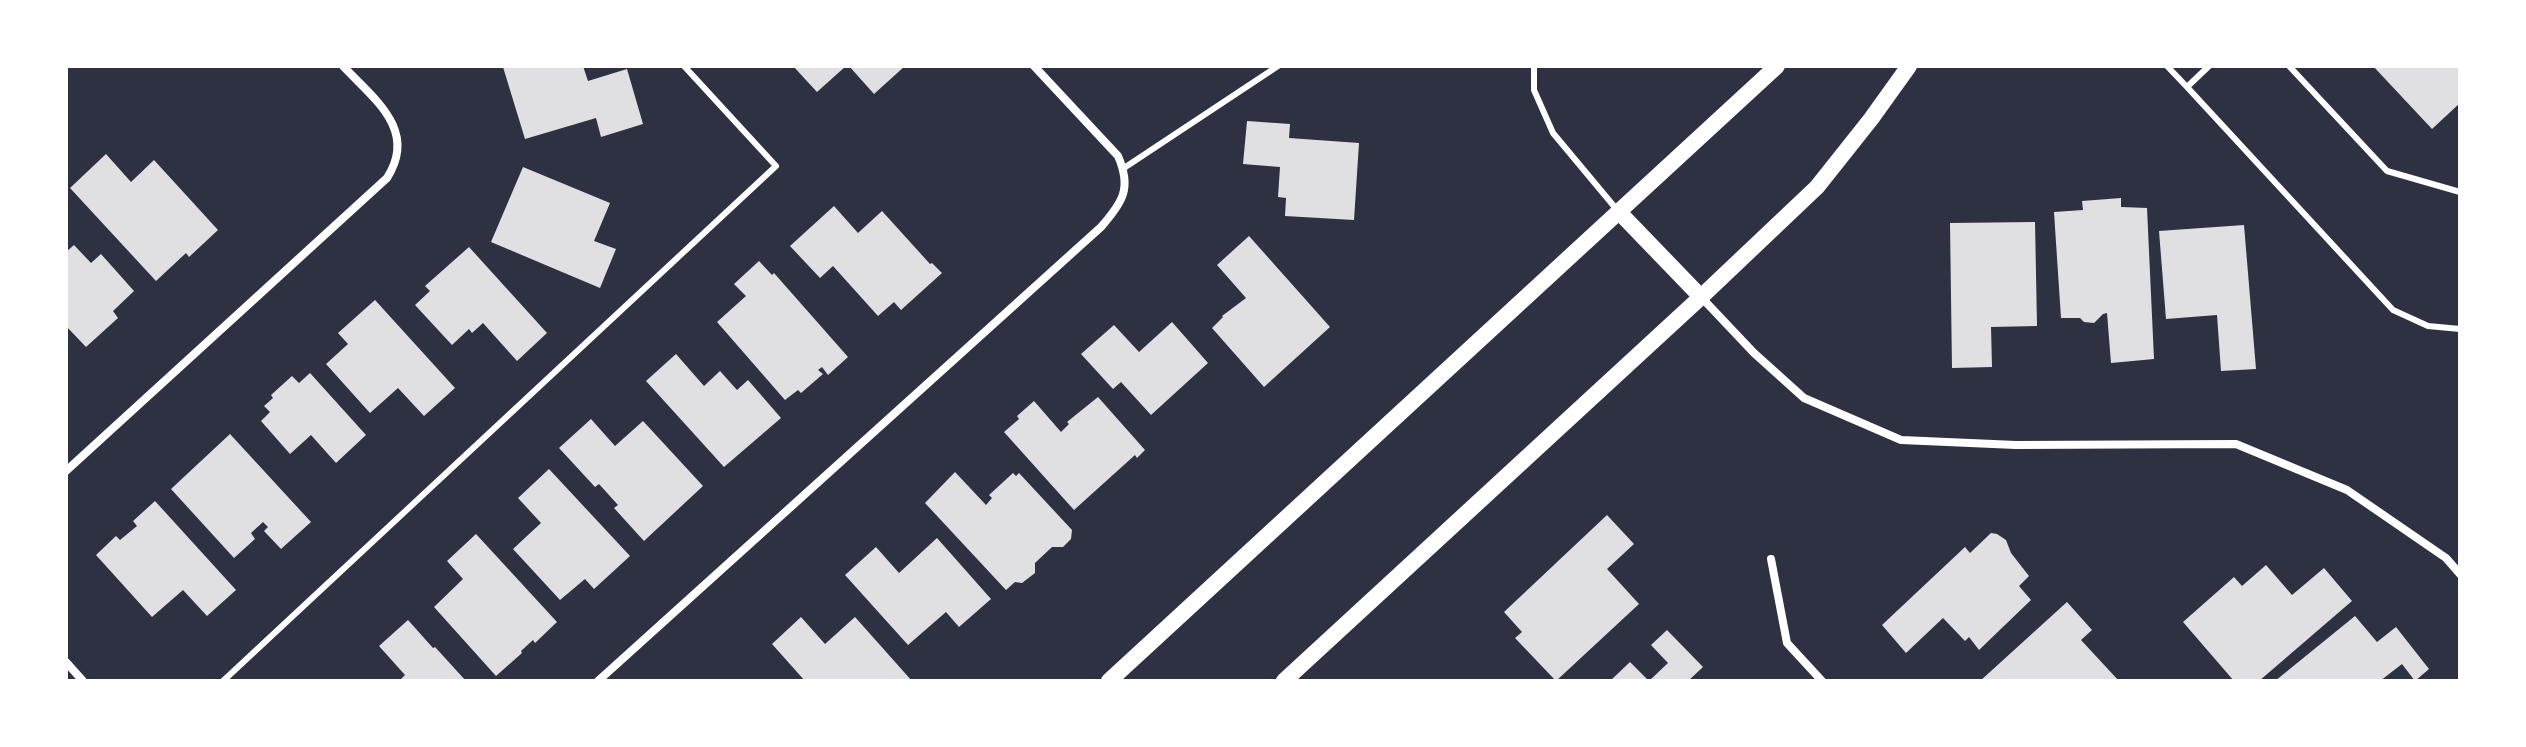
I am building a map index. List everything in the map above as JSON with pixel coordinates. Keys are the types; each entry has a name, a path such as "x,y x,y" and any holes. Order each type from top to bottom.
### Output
{"main road":[{"path":"1109,681 1777,66"},
{"path":"1284,681 1817,187 1909,66"},
{"path":"1619,212 1701,297"}],"street":[{"path":"66,471 387,178 394,167 399,148 395,126 343,66"},
{"path":"598,681 1101,227 1120,205 1126,185 1124,168 1118,156 1034,66"},
{"path":"1701,297 1754,353 1804,398 1901,440 2016,445 2236,444 2347,490 2446,558 2460,574"},
{"path":"1771,559 1787,643 1822,681"},
{"path":"66,662 83,681"}],"lane":[{"path":"223,681 776,166 684,66"},
{"path":"1124,168 1278,66"},
{"path":"1534,66 1534,90 1553,133 1619,212"},
{"path":"2167,66 2393,310 2428,326 2460,329"},
{"path":"2187,87 2209,66"},
{"path":"2289,66 2387,171 2460,192"}],"building":[{"path":"583,66 588,81 627,69 643,124 601,137 596,118 525,139 503,67"},
{"path":"793,66 846,66 817,92"},
{"path":"849,66 905,66 874,94"},
{"path":"2373,66 2460,66 2460,103 2432,129"},
{"path":"1247,121 1290,124 1289,138 1359,143 1354,220 1285,216 1286,198 1278,197 1280,167 1243,164"},
{"path":"106,154 131,182 154,160 218,230 189,257 186,253 156,281 70,188"},
{"path":"523,167 610,203 594,241 616,249 600,288 491,242"},
{"path":"2121,198 2121,207 2147,208 2154,359 2111,363 2107,313 2094,323 2084,322 2080,318 2061,318 2054,212 2083,210 2082,201"},
{"path":"834,206 858,233 882,211 942,273 901,310 894,302 878,316 833,266 820,278 790,246"},
{"path":"2035,222 2037,326 1991,327 1992,367 1952,368 1950,223"},
{"path":"2244,225 2256,369 2221,371 2217,315 2166,319 2159,231"},
{"path":"1249,236 1330,327 1264,387 1212,328 1246,298 1217,265"},
{"path":"74,245 91,263 101,254 134,291 113,311 118,318 86,347 66,326 66,252"},
{"path":"469,247 547,333 517,361 483,323 472,333 469,329 452,345 415,305 430,291 425,286"},
{"path":"759,261 772,275 774,273 848,357 828,375 822,367 818,370 823,374 801,393 798,390 785,400 717,322 746,296 734,284"},
{"path":"375,300 455,388 424,416 398,388 370,413 326,364 348,344 338,333"},
{"path":"1172,322 1208,363 1151,415 1121,382 1113,389 1081,354 1114,325 1139,352"},
{"path":"676,354 704,386 720,371 737,390 748,380 781,418 724,467 646,381"},
{"path":"310,373 366,435 336,463 311,435 290,454 261,421 270,412 264,406 273,398 271,395 292,376 299,383"},
{"path":"1098,397 1145,450 1137,458 1135,455 1074,510 1004,432 1034,401 1061,432 1069,424 1067,422"},
{"path":"591,419 615,446 643,421 703,486 644,541 614,508 618,505 599,484 595,487 559,448"},
{"path":"230,434 311,522 281,549 264,531 268,527 263,522 251,533 255,539 234,558 171,489"},
{"path":"549,469 630,556 594,589 585,579 560,600 513,549 541,523 518,498"},
{"path":"955,472 986,505 992,498 989,495 1013,473 1016,476 1019,473 1072,530 1071,539 1063,547 1052,547 1035,563 1035,573 1006,590 925,503"},
{"path":"155,501 236,590 207,616 183,590 152,617 96,555 116,536 120,540 137,526 133,521"},
{"path":"1607,515 1634,544 1607,569 1639,604 1556,681 1515,638 1522,632 1504,612"},
{"path":"1991,533 2006,540 2011,553 2029,576 2019,586 2031,600 1979,650 1969,637 1965,641 1943,618 1906,653 1882,625 1965,547 1970,553"},
{"path":"476,534 557,622 535,643 533,640 496,676 434,607 463,579 447,561"},
{"path":"937,538 991,599 959,627 946,612 908,645 845,575 876,547 899,573"},
{"path":"2266,565 2292,595 2324,568 2352,601 2259,681 2234,681 2183,622 2234,577 2242,586"},
{"path":"2067,602 2092,630 2081,640 2119,681 1980,681"},
{"path":"2355,616 2377,642 2396,627 2429,669 2415,681 2402,664 2380,681 2275,681"},
{"path":"801,617 825,644 855,617 912,681 805,681 772,644"},
{"path":"408,620 466,681 399,681 405,675 379,646"},
{"path":"1667,630 1703,667 1688,681 1649,681 1668,663 1651,645"},
{"path":"1630,662 1649,681 1610,681"}]}
